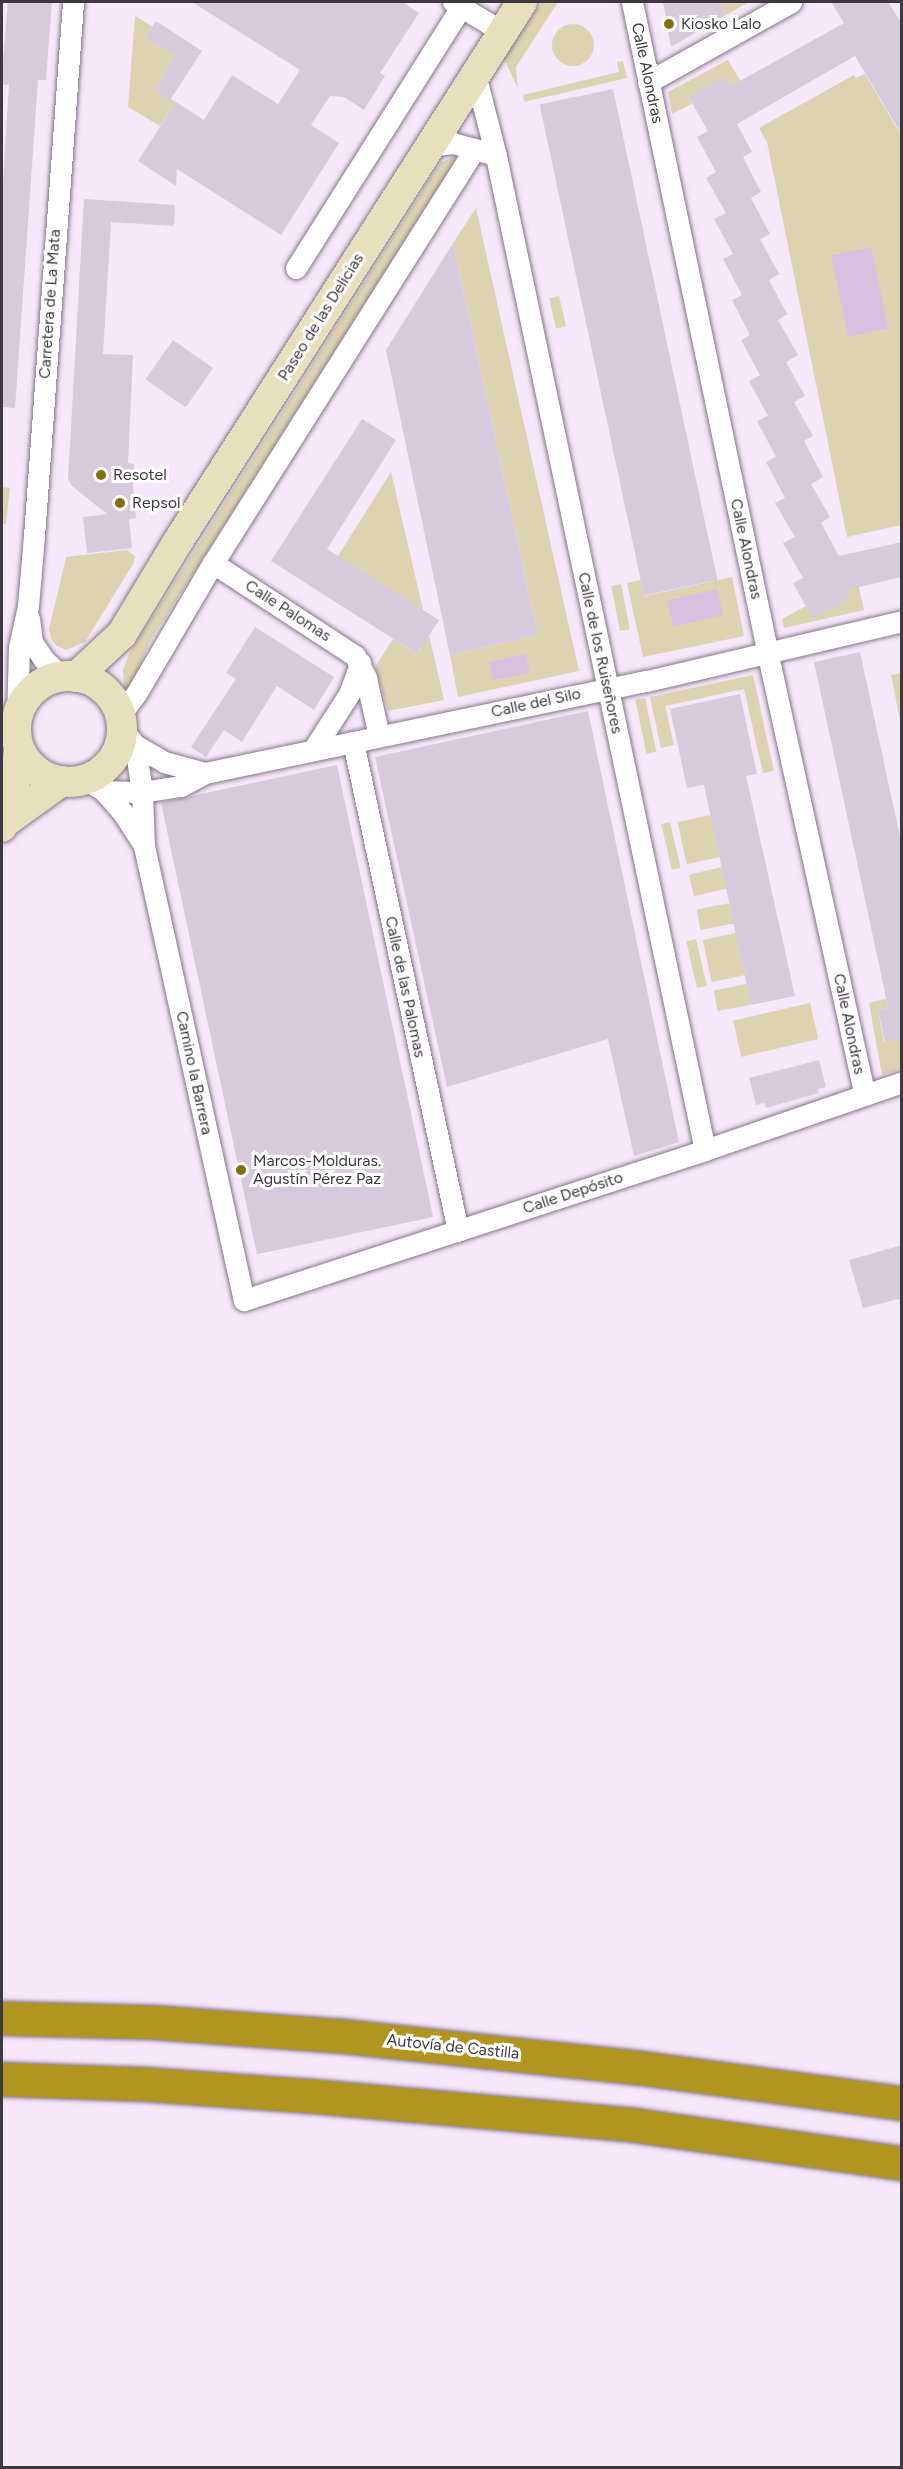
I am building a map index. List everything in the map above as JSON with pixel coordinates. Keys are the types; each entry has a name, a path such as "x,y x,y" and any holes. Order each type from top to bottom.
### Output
{"highway":[{"name":"Autovía de Castilla","path":"2,2018 153,2022 343,2036 635,2067 902,2103"},
{"path":"2,2079 193,2087 610,2123 902,2163"}],"main road":[{"name":"Paseo de las Delicias","path":"69,677 122,634 177,543 522,2"},
{"name":"Paseo de las Delicias","path":"121,721 122,634"},
{"path":"69,677 94,683 121,721 119,745 112,759 84,784 3,825 16,778 19,749 16,719 22,704 32,690 46,681 69,677"},
{"path":"19,749 29,765 44,776 84,784"}],"street":[{"name":"Carretera de La Mata","path":"16,719 19,647 28,606 73,2"},
{"name":"Calle Alondras","path":"632,2 768,654 865,1095"},
{"path":"648,82 791,2"},
{"path":"296,268 466,5 503,32"},
{"name":"Calle de los Ruiseñores","path":"475,74 496,156 705,1150"},
{"path":"429,146 453,143 496,156"},
{"path":"121,721 213,563 475,149"},
{"name":"Calle Palomas","path":"213,563 345,648 360,663"},
{"name":"Carretera de La Mata","path":"28,606 32,642 44,660 69,677"},
{"name":"Calle del Silo","path":"84,784 142,792 182,786 205,773 768,654 800,643 902,621"},
{"path":"360,663 366,678 379,736"},
{"path":"313,750 348,694 360,663"},
{"name":"Calle del Silo","path":"121,721 164,762 205,773"},
{"name":"Camino la Barrera","path":"121,721 142,792 144,846 244,1300"},
{"name":"Calle de las Palomas","path":"353,742 458,1231"},
{"name":"Camino la Barrera","path":"84,784 123,813 144,846"},
{"name":"Calle Depósito","path":"244,1300 705,1150 902,1082"}],"shaded area":[{"path":"542,2 558,2 516,67 518,89 504,58"},
{"path":"721,2 749,2 724,16"},
{"path":"135,16 152,26 146,37 175,56 154,89 176,102 160,126 128,107"},
{"path":"573,24 588,30 594,45 588,60 573,66 558,60 552,45 558,30"},
{"path":"728,60 745,89 735,94 725,76 689,96 692,104 672,114 668,92"},
{"path":"623,61 627,78 524,102 523,95 619,72 617,62"},
{"path":"865,74 901,135 901,525 847,537 767,142 759,128 854,75 856,78"},
{"path":"453,157 455,161 149,643 131,687 124,689 123,670 129,654 440,163"},
{"path":"476,208 579,671 458,697 450,655 538,635 453,243"},
{"path":"871,247 888,328 848,337 831,256"},
{"path":"559,296 566,326 556,328 549,298"},
{"path":"391,472 444,700 388,711 375,667 393,639 417,654 422,647 338,556"},
{"path":"2,487 10,488 6,524 2,524"},
{"path":"127,550 135,556 133,564 85,642 66,650 57,646 51,639 49,629 66,557"},
{"path":"851,553 864,610 784,628 782,619 806,606 813,618 850,598 840,581 840,557"},
{"path":"732,577 744,636 643,657 627,583 641,580 645,596"},
{"path":"621,584 630,629 620,631 611,586"},
{"path":"717,589 723,615 673,627 667,600"},
{"path":"526,654 530,673 493,680 489,662"},
{"path":"902,673 901,725 891,675"},
{"path":"753,675 774,771 763,773 744,689 665,706 674,745 661,748 650,697"},
{"path":"645,698 656,752 647,754 635,700"},
{"path":"711,815 720,857 687,864 678,822"},
{"path":"670,822 681,868 672,870 661,824"},
{"path":"722,867 727,888 694,896 689,875"},
{"path":"730,903 734,924 701,930 697,909"},
{"path":"736,933 745,975 712,982 703,940"},
{"path":"696,939 707,986 697,988 686,941"},
{"path":"747,984 751,1005 718,1011 714,990"},
{"path":"886,999 888,1008 878,1010 884,1042 901,1039 901,1069 882,1075 869,1003"},
{"path":"810,1003 818,1039 741,1057 733,1021"}],"building":[{"path":"8,2 52,2 46,80 38,80 15,408 2,407 2,197 9,85 2,84 2,73"},
{"path":"192,2 402,2 419,13 380,73 385,76 364,110 344,97 330,96 311,125 339,143 281,235 177,169 176,186 138,161 176,102 204,120 232,75 278,104 300,70"},
{"path":"663,2 721,2 724,16 671,47"},
{"path":"831,2 888,2 902,24 902,135 855,56 737,124 752,152 743,157 761,192 751,198 770,234 760,239 779,274 769,280 787,314 778,320 798,355 786,362 805,396 794,402 813,436 804,441 823,477 811,484 830,517 821,523 839,556 902,542 902,577 846,590 850,598 813,619 793,583 803,578 783,543 795,537 775,503 785,498 766,462 776,457 757,421 768,416 749,381 760,375 741,340 750,335 732,300 742,295 723,259 733,254 714,219 726,213 706,178 716,172 697,137 708,131 688,96 725,76 731,86 844,23"},
{"path":"156,21 202,51 170,100 154,89 175,56 145,37"},
{"path":"613,89 717,580 644,596 540,105"},
{"path":"84,199 175,205 174,226 111,222 103,354 133,355 128,463 134,464 133,487 136,518 129,519 132,548 87,553 83,517 107,514 72,486 68,479"},
{"path":"453,243 538,635 450,655 386,350"},
{"path":"173,340 213,368 186,407 145,379"},
{"path":"362,419 396,440 327,549 439,620 417,654 271,561"},
{"path":"255,627 334,677 314,710 277,686 242,742 224,730 206,757 191,747 236,679 226,673"},
{"path":"860,652 902,846 902,1039 885,1042 878,1010 888,1008 814,662"},
{"path":"740,694 757,774 746,776 795,996 751,1005 704,785 687,788 670,709"},
{"path":"588,711 679,1142 634,1156 608,1039 447,1087 375,757"},
{"path":"337,765 433,1217 257,1254 161,802"},
{"path":"819,1060 826,1087 818,1089 819,1093 766,1108 764,1103 756,1105 749,1078"},
{"path":"902,1245 902,1298 863,1308 849,1260"}],"place":[{"name":"Kiosko Lalo","path":"669,24"},
{"name":"Resotel","path":"101,475"},
{"name":"Repsol","path":"120,503"},
{"name":"Marcos-Molduras. Agustín Pérez Paz","path":"241,1170"}]}
